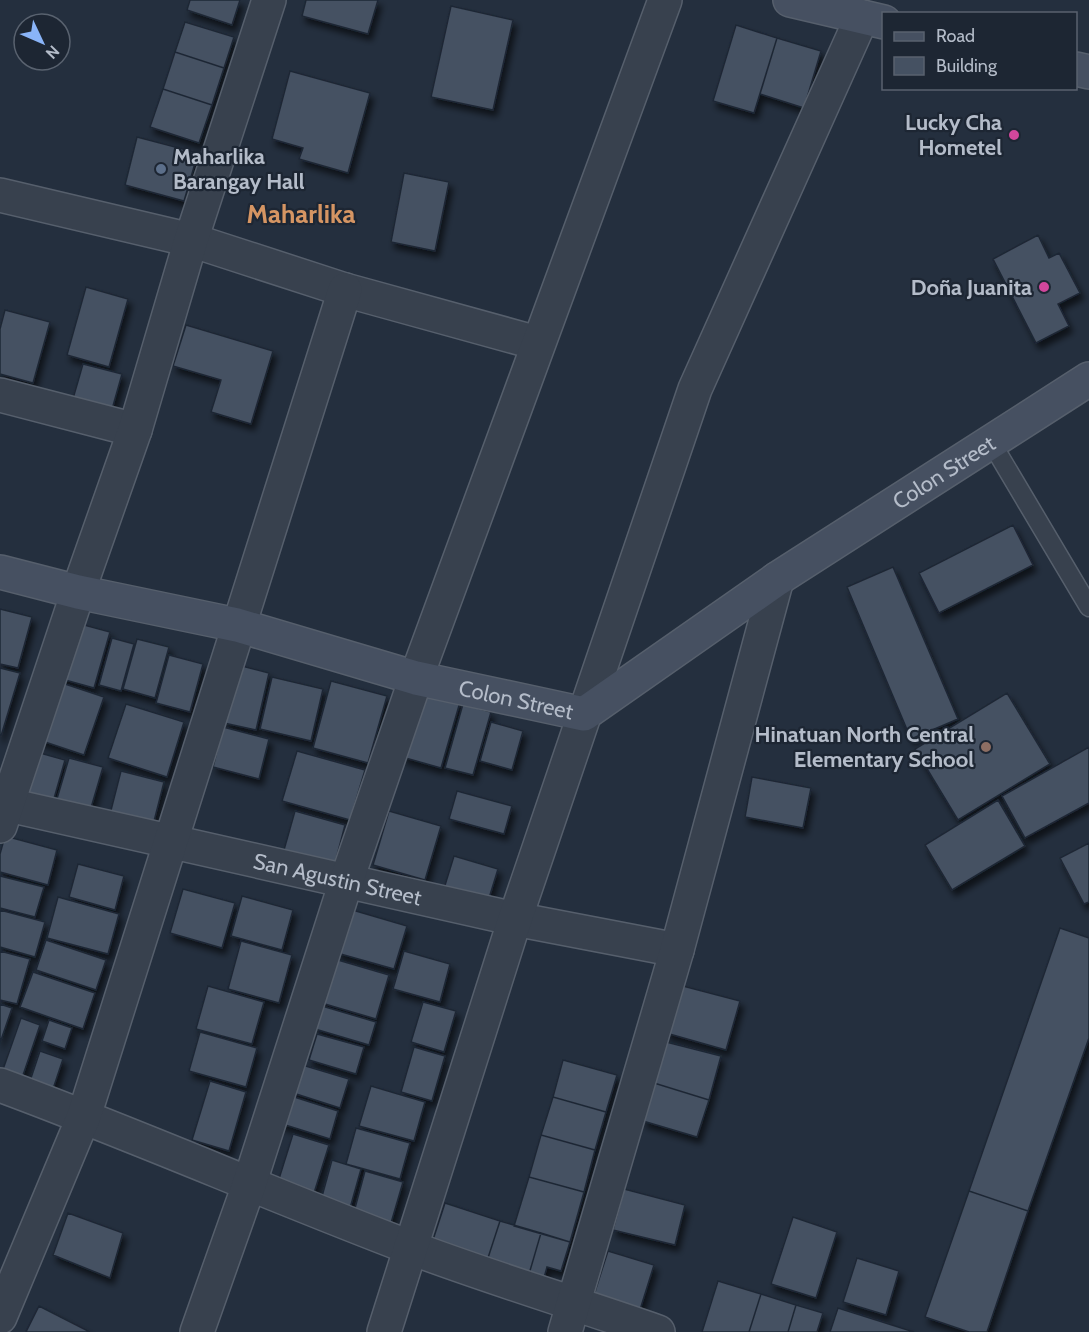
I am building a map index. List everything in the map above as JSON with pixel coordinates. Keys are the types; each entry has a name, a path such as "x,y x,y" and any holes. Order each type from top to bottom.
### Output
{"main road":[{"path":"790,0 873,20"},
{"name":"Colon Street","path":"0,572 78,592 237,625 416,678 584,714 777,579 1089,379"}],"street":[{"path":"2,811 135,430 191,240 269,0"},
{"path":"197,1332 249,1185 346,882 416,678 664,0"},
{"path":"384,1332 515,919 695,389 873,20"},
{"path":"0,195 191,240 345,290 537,343"},
{"path":"0,1317 84,1116 237,625 345,290"},
{"path":"0,395 135,430"},
{"path":"570,1317 677,950 777,579"},
{"name":"San Agustin Street","path":"2,811 170,840 515,919 677,950"},
{"path":"0,1085 84,1116 249,1185 411,1248 570,1317 658,1332"}],"lane":[{"path":"991,442 1089,607"}],"building":[{"path":"190,0 240,0 232,25 187,10"},
{"path":"306,0 378,0 368,34 302,16"},
{"path":"451,6 513,20 493,110 431,97"},
{"path":"185,22 234,37 224,68 175,52"},
{"path":"736,25 777,38 754,113 713,101"},
{"path":"777,38 821,51 804,108 760,94"},
{"path":"175,52 224,68 212,105 163,89"},
{"path":"290,71 370,93 348,173 299,159 303,148 272,139"},
{"path":"163,89 212,105 199,143 150,127"},
{"name":"Maharlika Barangay Hall","path":"137,137 198,153 184,201 125,185"},
{"path":"404,173 449,182 435,251 391,242"},
{"path":"1038,235 1049,258 1059,253 1080,293 1058,304 1069,326 1036,343 993,259"},
{"path":"86,287 128,299 109,367 67,355"},
{"path":"5,310 50,322 33,383 0,374 0,329"},
{"path":"186,325 273,351 251,424 211,412 221,380 173,366"},
{"path":"83,364 122,374 109,420 70,409"},
{"path":"1013,525 1033,565 939,613 919,573"},
{"path":"893,567 958,719 911,739 847,587"},
{"path":"0,609 32,617 18,668 0,664"},
{"path":"73,622 110,632 94,688 58,678"},
{"path":"112,638 134,644 121,691 99,685"},
{"path":"137,639 169,647 155,698 123,689"},
{"path":"169,655 203,664 190,712 156,703"},
{"path":"238,665 269,673 256,730 224,723"},
{"path":"0,668 20,673 1,736 0,736"},
{"path":"272,677 323,689 311,741 260,729"},
{"path":"56,681 104,697 84,755 36,739"},
{"path":"331,681 387,696 368,763 313,748"},
{"path":"421,691 460,702 441,768 402,757"},
{"path":"1007,693 1050,764 958,820 915,749"},
{"path":"126,704 184,722 167,777 108,758"},
{"path":"463,704 491,712 473,775 445,768"},
{"path":"491,722 523,731 512,770 480,761"},
{"path":"223,727 269,739 259,779 213,767"},
{"path":"1089,747 1089,803 1025,838 1002,796"},
{"path":"33,751 65,760 51,809 19,800"},
{"path":"297,751 365,770 350,820 282,801"},
{"path":"69,758 103,767 88,818 54,809"},
{"path":"121,771 164,782 151,833 108,822"},
{"path":"752,777 811,788 803,828 745,817"},
{"path":"457,791 512,806 504,834 449,819"},
{"path":"998,800 1025,846 952,890 925,845"},
{"path":"295,811 345,825 333,871 282,857"},
{"path":"389,811 441,826 425,880 373,865"},
{"path":"5,836 57,850 48,885 0,872 0,854"},
{"path":"1089,843 1089,902 1084,904 1060,858"},
{"path":"454,856 498,869 486,908 442,895"},
{"path":"78,864 124,876 115,910 69,897"},
{"path":"0,876 44,887 35,917 0,908"},
{"path":"183,889 235,903 222,948 170,933"},
{"path":"242,896 293,910 282,950 231,936"},
{"path":"58,897 119,914 108,954 47,938"},
{"path":"349,909 407,926 394,969 337,953"},
{"path":"0,910 45,922 35,957 0,947"},
{"path":"1060,928 1089,938 1089,1038 1028,1211 969,1191"},
{"path":"46,940 106,960 96,990 36,970"},
{"path":"241,941 292,955 279,1003 228,989"},
{"path":"0,951 30,959 17,1004 0,1000"},
{"path":"404,951 450,964 440,1002 393,989"},
{"path":"331,958 389,975 376,1019 318,1002"},
{"path":"33,972 95,993 83,1029 20,1007"},
{"path":"679,985 740,1001 726,1050 666,1033"},
{"path":"208,986 264,1002 252,1044 196,1029"},
{"path":"423,1002 456,1011 444,1052 411,1042"},
{"path":"0,1004 12,1008 0,1043"},
{"path":"322,1006 376,1022 369,1045 315,1029"},
{"path":"21,1018 40,1025 20,1084 0,1078"},
{"path":"49,1020 72,1028 65,1049 42,1041"},
{"path":"200,1032 257,1048 246,1087 189,1071"},
{"path":"317,1034 364,1047 356,1074 309,1060"},
{"path":"666,1042 721,1056 709,1100 654,1083"},
{"path":"414,1047 445,1056 432,1101 401,1092"},
{"path":"40,1051 63,1059 49,1101 26,1093"},
{"path":"563,1060 617,1075 606,1112 553,1097"},
{"path":"299,1064 349,1079 340,1108 290,1092"},
{"path":"210,1081 246,1092 229,1151 192,1140"},
{"path":"654,1083 709,1100 697,1137 643,1121"},
{"path":"371,1086 425,1102 414,1141 359,1126"},
{"path":"288,1095 338,1111 330,1139 279,1123"},
{"path":"553,1097 606,1112 595,1150 541,1135"},
{"path":"356,1128 410,1143 400,1179 346,1164"},
{"path":"293,1134 329,1145 314,1193 278,1182"},
{"path":"541,1135 595,1150 584,1192 529,1177"},
{"path":"332,1160 361,1169 347,1219 318,1211"},
{"path":"365,1171 403,1182 391,1223 354,1212"},
{"path":"529,1177 584,1192 570,1242 514,1226"},
{"path":"624,1189 685,1205 675,1245 613,1230"},
{"path":"969,1191 1028,1211 987,1332 969,1332 925,1317"},
{"path":"445,1203 500,1221 487,1261 432,1243"},
{"path":"68,1213 123,1233 110,1278 53,1255"},
{"path":"793,1217 837,1232 816,1298 771,1284"},
{"path":"500,1221 541,1233 527,1281 485,1267"},
{"path":"541,1233 570,1242 561,1271 547,1267 542,1285 527,1281"},
{"path":"608,1251 654,1265 639,1313 593,1298"},
{"path":"857,1258 899,1271 886,1315 843,1302"},
{"path":"718,1281 761,1294 749,1332 702,1332"},
{"path":"761,1294 796,1305 788,1332 749,1332"},
{"path":"796,1305 823,1313 817,1332 788,1332"},
{"path":"39,1306 90,1332 26,1332"},
{"path":"838,1308 914,1332 830,1332"}],"place":[{"name":"Lucky Cha Hometel","path":"1014,135"},
{"name":"Maharlika Barangay Hall","path":"161,169"},
{"name":"Doña Juanita","path":"1044,287"},
{"name":"Hinatuan North Central Elementary School","path":"986,747"}],"district":[{"name":"Maharlika","path":"301,214"}]}
